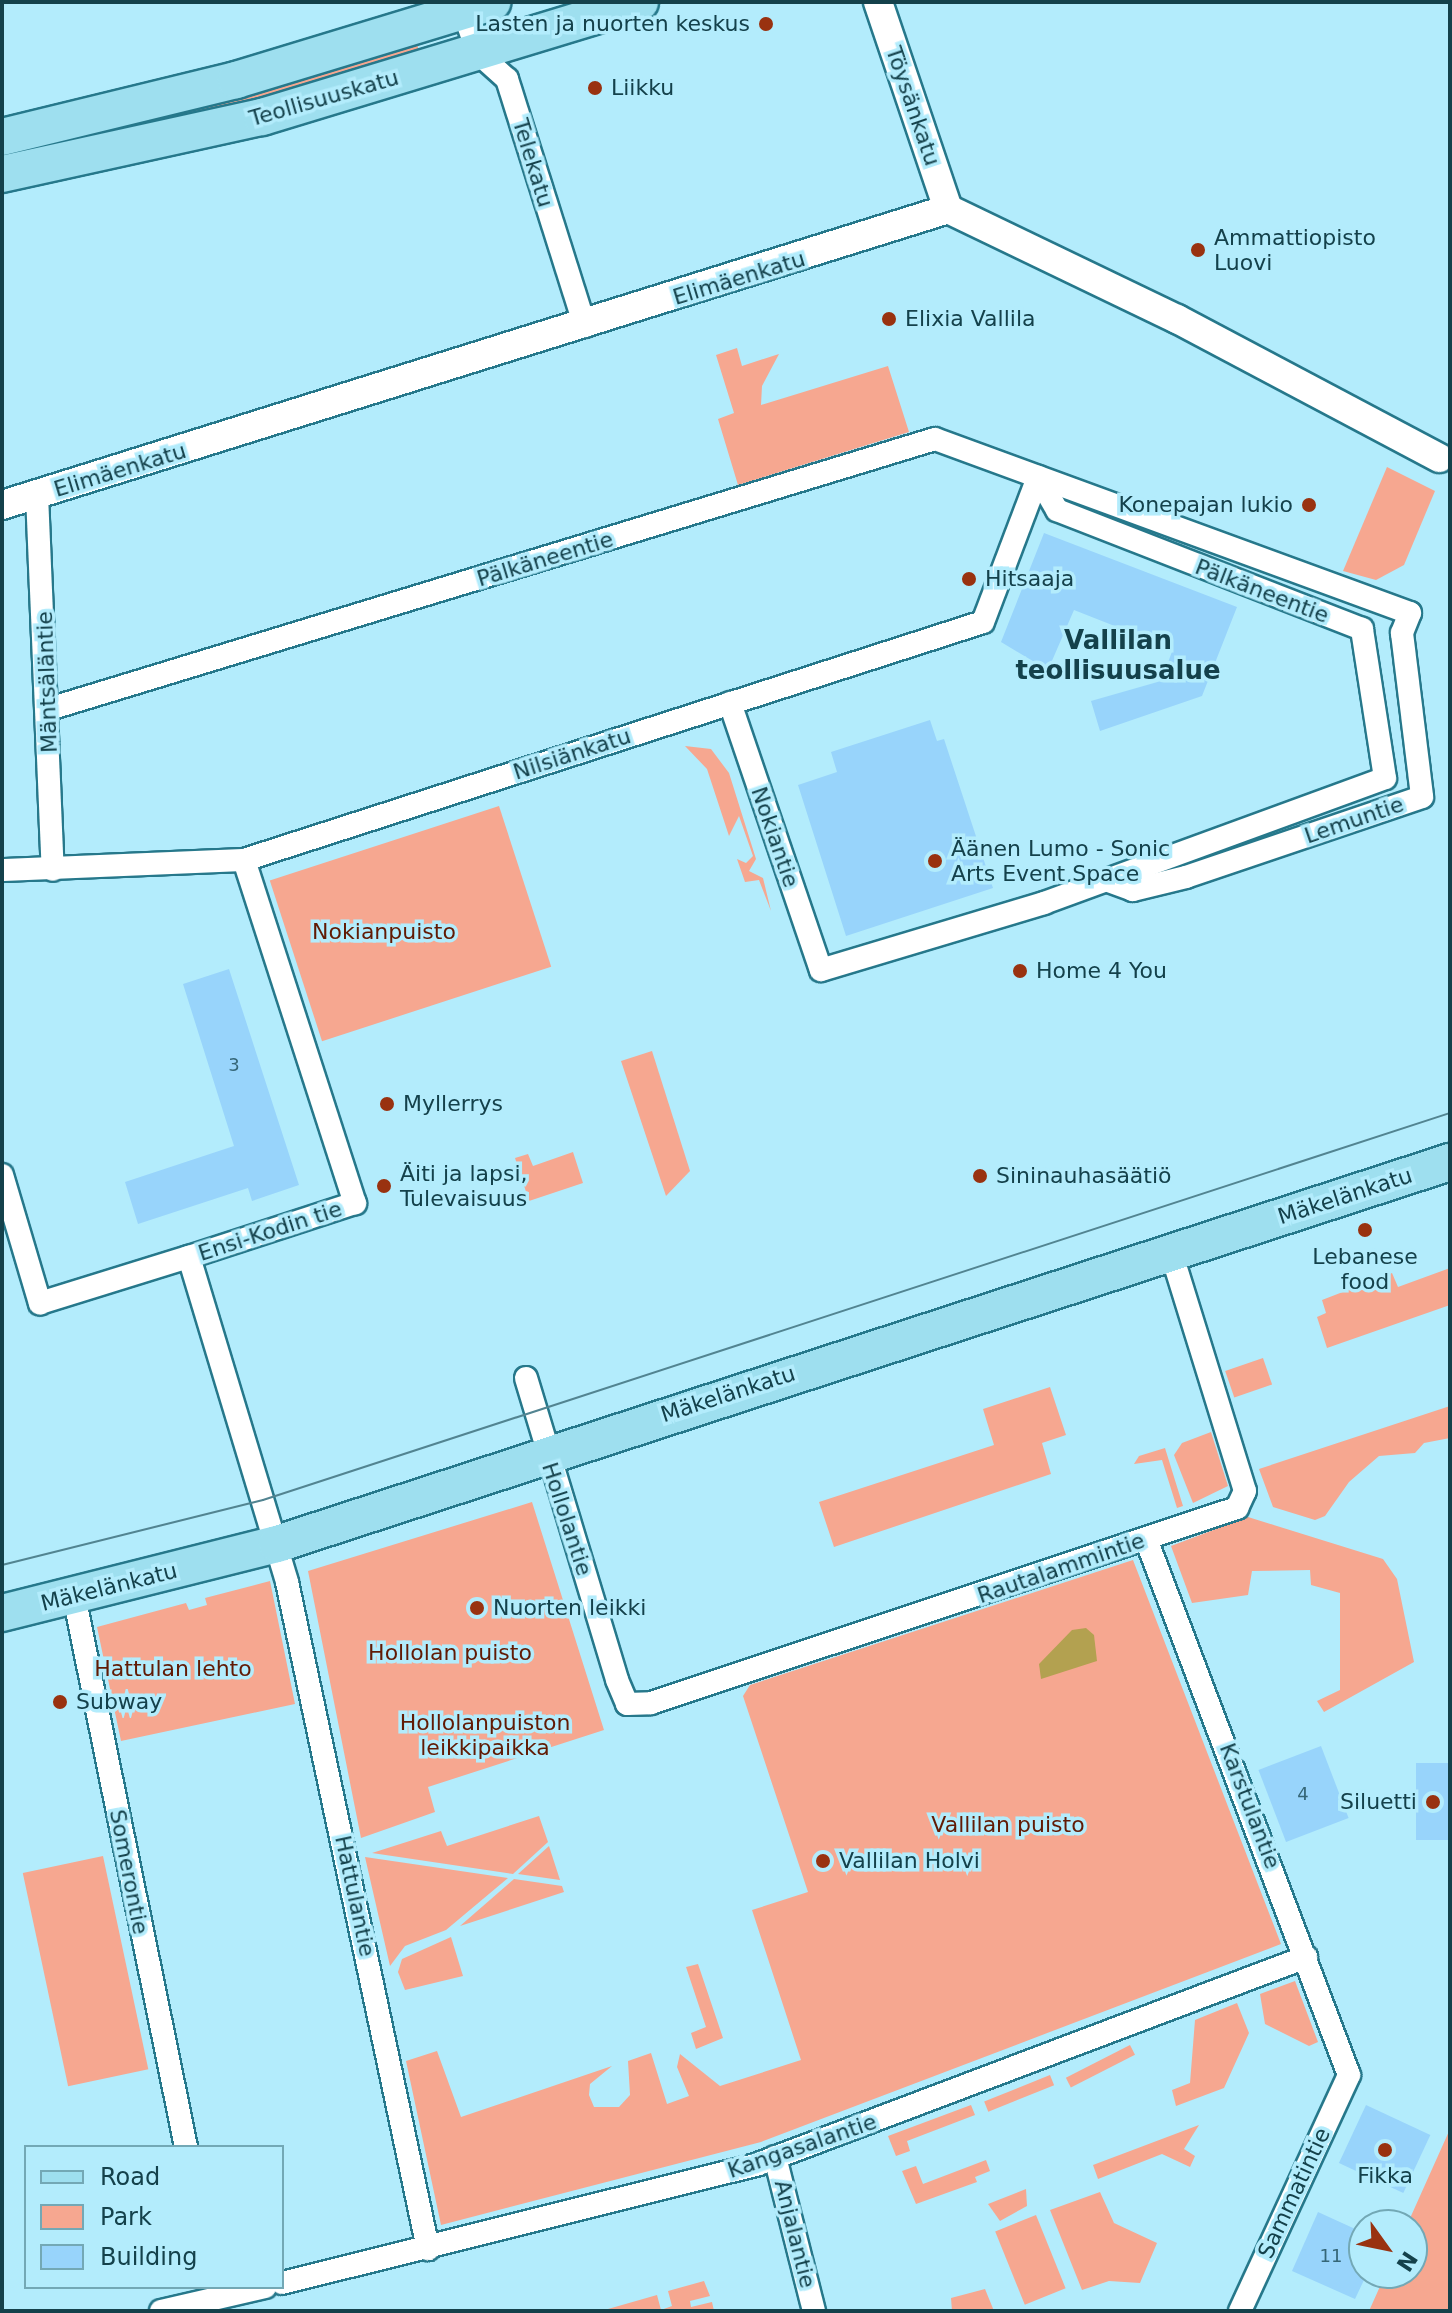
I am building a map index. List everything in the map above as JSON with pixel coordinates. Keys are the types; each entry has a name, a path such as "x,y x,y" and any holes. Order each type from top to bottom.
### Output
{"main road":[{"name":"Teollisuuskatu","path":"2,174 262,117 640,2"},
{"path":"2,137 236,80 472,5"},
{"path":"2,196 65,160"},
{"name":"Mäkelänkatu","path":"2,1613 277,1544 1450,1162"}],"street":[{"name":"Töysänkatu","path":"878,2 948,209"},
{"name":"Telekatu","path":"472,5 478,53 507,79 585,326"},
{"name":"Elimäenkatu","path":"2,505 585,326 948,209"},
{"path":"948,209 1177,319 1439,458"},
{"name":"Pälkäneentie","path":"49,709 935,439 1410,613"},
{"name":"Pälkäneentie","path":"1038,477 1057,510 1362,629 1385,778"},
{"name":"Nilsiänkatu","path":"2,870 244,860 983,622 1038,477"},
{"name":"Mäntsäläntie","path":"37,495 49,709 53,870"},
{"name":"Lemuntie","path":"1108,881 1133,890 1186,877 1422,797 1402,633 1410,613"},
{"name":"Nokiantie","path":"730,703 821,970"},
{"name":"Lemuntie","path":"821,970 1108,881 1147,860 1385,778"},
{"name":"Ensi-Kodin tie","path":"244,860 355,1203 189,1257 277,1544"},
{"path":"4,1188 40,1303 189,1257"},
{"name":"Rautalammintie","path":"627,1704 651,1703 1237,1508 1245,1491 1171,1252"},
{"name":"Hollolantie","path":"526,1378 546,1454 627,1704"},
{"name":"Karstulantie","path":"1146,1539 1349,2075"},
{"name":"Hattulantie","path":"277,1544 428,2249"},
{"name":"Somerontie","path":"74,1596 186,2145"},
{"name":"Kangasalantie","path":"284,2283 428,2249 775,2157 1306,1957"},
{"name":"Sammatintie","path":"1240,2311 1349,2075"},
{"name":"Anjalantie","path":"775,2157 814,2311"},
{"path":"161,2311 256,2289"}],"green space":[{"path":"417,44 419,51 270,97 2,163 2,152 256,93"},
{"path":"737,348 742,366 779,354 762,386 761,405 888,366 909,432 738,485 718,419 734,413 716,355"},
{"path":"1387,467 1435,491 1404,565 1376,580 1343,571"},
{"path":"685,746 711,749 729,773 756,859 749,871 763,878 771,911 759,880 745,882 737,859 746,863 753,856 739,816 729,836 707,769"},
{"name":"Nokianpuisto","path":"499,806 551,967 322,1041 270,880"},
{"path":"652,1051 690,1171 666,1196 621,1061"},
{"path":"573,1152 583,1183 529,1201 515,1158 528,1154 533,1166"},
{"path":"1450,1268 1450,1305 1327,1348 1317,1317 1326,1313 1322,1300 1392,1273 1398,1287"},
{"path":"1263,1358 1272,1384 1234,1397 1225,1371"},
{"path":"1050,1387 1066,1435 1042,1443 1051,1474 834,1547 819,1502 994,1445 983,1409"},
{"path":"1450,1406 1450,1438 1424,1443 1415,1453 1379,1456 1349,1482 1325,1516 1315,1520 1273,1507 1259,1469"},
{"path":"1211,1432 1228,1486 1193,1503 1174,1455 1182,1443"},
{"path":"1165,1448 1183,1506 1177,1508 1162,1460 1134,1464 1139,1456"},
{"name":"Hollolan puisto","path":"532,1502 604,1730 428,1787 435,1812 361,1838 308,1571"},
{"path":"1248,1517 1383,1559 1397,1579 1414,1662 1324,1712 1317,1701 1340,1690 1340,1593 1311,1585 1310,1570 1252,1571 1248,1595 1192,1603 1171,1546"},
{"name":"Vallilan puisto","path":"1133,1560 1281,1944 761,2142 441,2225 406,2061 437,2051 461,2117 612,2066 590,2084 589,2095 594,2107 619,2107 630,2095 628,2061 651,2053 667,2104 689,2096 677,2067 680,2054 720,2086 801,2060 752,1910 808,1892 743,1696 750,1685"},
{"name":"Hattulan lehto","path":"270,1581 295,1704 121,1741 97,1627 186,1603 189,1610 207,1605 205,1598"},
{"path":"539,1816 548,1842 513,1874 372,1853 441,1831 447,1846"},
{"path":"549,1846 560,1880 518,1874"},
{"path":"103,1856 148,2069 68,2086 23,1873"},
{"path":"365,1857 508,1878 446,1930 405,1946 390,1966"},
{"path":"514,1879 562,1886 564,1892 460,1926"},
{"path":"451,1937 463,1976 405,1990 398,1972 402,1959"},
{"path":"698,1964 723,2038 696,2049 691,2033 706,2027 686,1967"},
{"path":"1295,1981 1318,2042 1309,2046 1265,2024 1260,1994"},
{"path":"1237,2003 1249,2033 1224,2088 1176,2106 1172,2090 1190,2083 1195,2020"},
{"path":"1130,2045 1135,2055 1071,2087 1066,2078"},
{"path":"1050,2075 1054,2085 988,2112 984,2102"},
{"path":"971,2105 975,2115 907,2141 910,2151 896,2156 888,2136"},
{"path":"1199,2125 1184,2149 1195,2156 1190,2167 1162,2154 1098,2179 1093,2165"},
{"path":"1450,2129 1450,2311 1369,2311 1379,2289 1428,2289 1428,2209 1414,2209"},
{"path":"986,2160 990,2171 975,2177 977,2182 916,2204 902,2171 916,2166 923,2184"},
{"path":"1026,2189 1027,2206 1000,2221 988,2204"},
{"path":"1100,2192 1114,2223 1157,2243 1140,2283 1109,2281 1082,2290 1050,2210"},
{"path":"1036,2215 1066,2288 1025,2305 995,2231"},
{"path":"704,2281 710,2296 690,2301 691,2307 712,2302 714,2311 601,2311 657,2295 661,2310 672,2306 668,2291"},
{"path":"985,2289 994,2311 952,2311 951,2298"}],"shaded area":[{"path":"1086,1628 1094,1635 1097,1661 1041,1679 1039,1664 1072,1630"}],"building":[{"path":"1044,533 1237,607 1202,696 1100,731 1091,701 1161,681 1173,649 1074,610 1048,670 1001,642"},
{"path":"930,720 937,741 944,739 993,888 846,936 798,785 837,772 831,752"},
{"path":"229,969 299,1185 252,1201 248,1188 138,1224 125,1182 234,1146 183,984"},
{"path":"1321,1746 1349,1818 1286,1842 1258,1770"},
{"name":"Siluetti","path":"1416,1763 1450,1763 1450,1840 1416,1840"},
{"name":"Fikka","path":"1366,2105 1430,2135 1403,2193 1339,2163"},
{"path":"1318,2212 1348,2226 1348,2289 1360,2289 1355,2299 1292,2271"}],"tram line":[{"path":"2,1565 263,1500 1450,1113"}],"place":[{"name":"Lasten ja nuorten keskus","path":"766,24"},
{"name":"Liikku","path":"595,88"},
{"name":"Ammattiopisto Luovi","path":"1198,250"},
{"name":"Elixia Vallila","path":"889,319"},
{"name":"Konepajan lukio","path":"1309,505"},
{"name":"Hitsaaja","path":"969,579"},
{"name":"Äänen Lumo - Sonic Arts Event Space","path":"935,861"},
{"name":"Home 4 You","path":"1020,971"},
{"name":"Myllerrys","path":"387,1104"},
{"name":"Sininauhasäätiö","path":"980,1176"},
{"name":"Äiti ja lapsi, Tulevaisuus","path":"384,1186"},
{"name":"Lebanese food","path":"1365,1230"},
{"name":"Nuorten leikki","path":"477,1608"},
{"name":"Subway","path":"60,1702"},
{"name":"Siluetti","path":"1433,1802"},
{"name":"Vallilan Holvi","path":"823,1861"},
{"name":"Fikka","path":"1385,2150"}],"district":[{"name":"Vallilan teollisuusalue","path":"1118,656"}],"park label":[{"name":"Hollolanpuiston leikkipaikka","path":"485,1734"}]}
